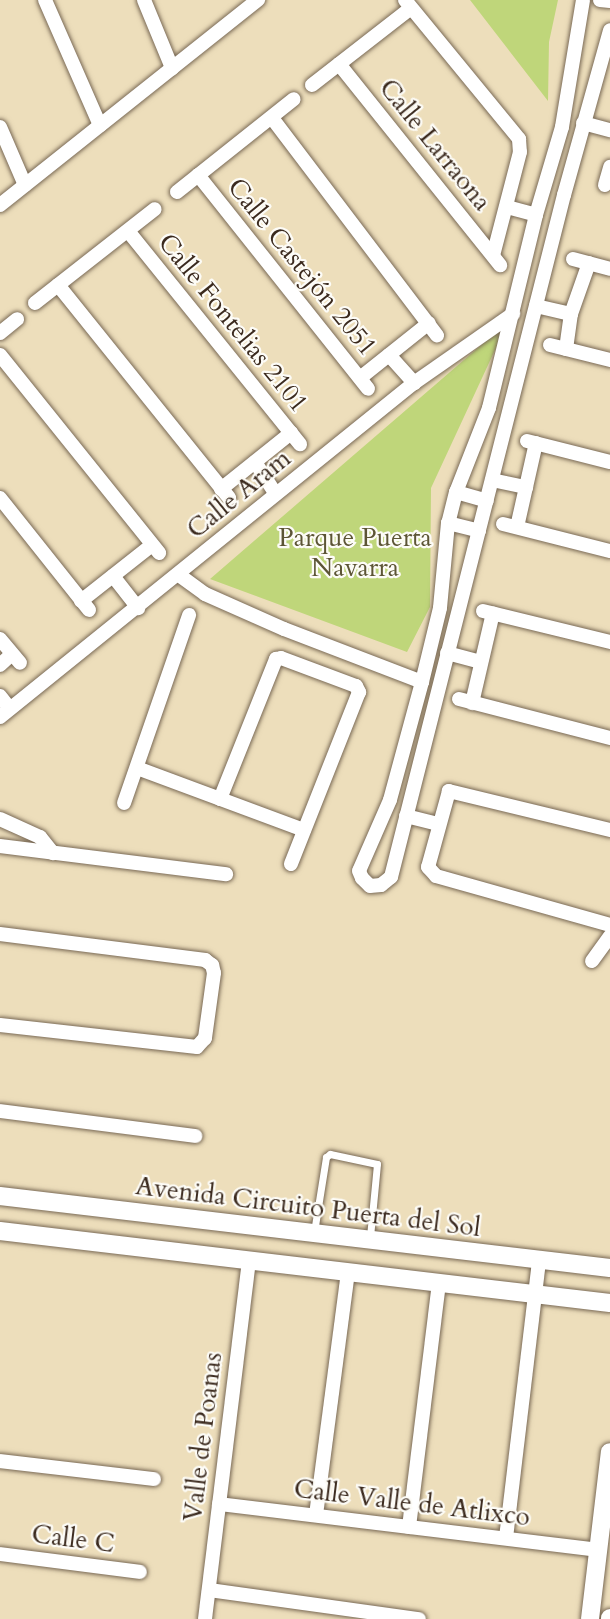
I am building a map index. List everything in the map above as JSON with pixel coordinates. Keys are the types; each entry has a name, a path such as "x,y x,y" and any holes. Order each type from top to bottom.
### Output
{"street":[{"path":"45,0 100,125"},
{"path":"144,0 172,68"},
{"path":"0,205 172,68 243,4 258,0"},
{"path":"583,0 562,127 537,215 489,408 456,492 448,523 440,608 422,682 390,800 359,871 370,886 381,885 391,877 536,306 610,30"},
{"path":"600,0 610,1"},
{"path":"312,85 408,4"},
{"name":"Calle Larraona","path":"339,64 496,260 520,152 519,139 408,4"},
{"path":"177,192 294,99"},
{"path":"272,118 433,329 389,355 414,383"},
{"path":"584,123 610,130"},
{"path":"0,128 25,185"},
{"path":"604,185 610,167"},
{"name":"Calle Castejón 2051","path":"198,175 364,383 389,355"},
{"path":"507,207 537,215"},
{"path":"34,303 155,209"},
{"name":"Calle Fontelias 2101","path":"129,231 296,439 255,462"},
{"path":"573,259 610,269"},
{"path":"566,349 571,314 589,263"},
{"path":"58,285 225,494 255,462 276,494"},
{"path":"536,306 571,314"},
{"name":"Calle Aram","path":"5,713 179,575 414,383 513,314"},
{"path":"0,333 17,319"},
{"path":"550,345 610,360"},
{"path":"0,355 156,549 113,576 85,605 0,498"},
{"path":"610,462 531,442 526,487 510,525 610,551"},
{"path":"492,480 526,487"},
{"path":"456,492 487,501"},
{"path":"448,523 479,531"},
{"path":"179,575 205,594 328,646 422,682"},
{"path":"113,576 138,608"},
{"path":"610,642 488,612 481,662 465,701 610,738"},
{"path":"124,803 189,615"},
{"path":"0,639 16,659 0,665"},
{"path":"318,670 328,646"},
{"path":"447,653 481,662"},
{"path":"220,799 276,659 281,658 318,670 356,686 359,692 291,864"},
{"path":"0,696 5,713"},
{"path":"136,768 303,830"},
{"path":"610,830 449,790 429,862 432,874 610,925"},
{"path":"406,816 439,824"},
{"path":"0,819 40,837 53,853"},
{"path":"0,846 226,874"},
{"path":"0,934 204,960 212,964 214,973 205,1038 197,1047 0,1025"},
{"path":"592,961 610,936"},
{"path":"0,1111 195,1136"},
{"name":"Avenida Circuito Puerta del Sol","path":"0,1196 610,1268"},
{"path":"0,1231 610,1303"},
{"name":"Valle de Poanas","path":"205,1619 249,1260"},
{"path":"506,1538 539,1261"},
{"path":"316,1515 348,1272"},
{"path":"409,1527 439,1282"},
{"path":"590,1619 601,1598 598,1550 610,1452"},
{"path":"0,1461 154,1479"},
{"name":"Calle Valle de Atlixco","path":"219,1504 598,1550"},
{"name":"Calle C","path":"0,1554 140,1572"},
{"path":"209,1590 420,1619"}],"lane":[{"path":"314,1233 326,1157 330,1154 377,1164 369,1240"}],"green space":[{"path":"470,0 558,0 549,42 548,101"},
{"name":"Parque Puerta Navarra","path":"508,322 431,488 430,607 407,652 210,579"}]}
